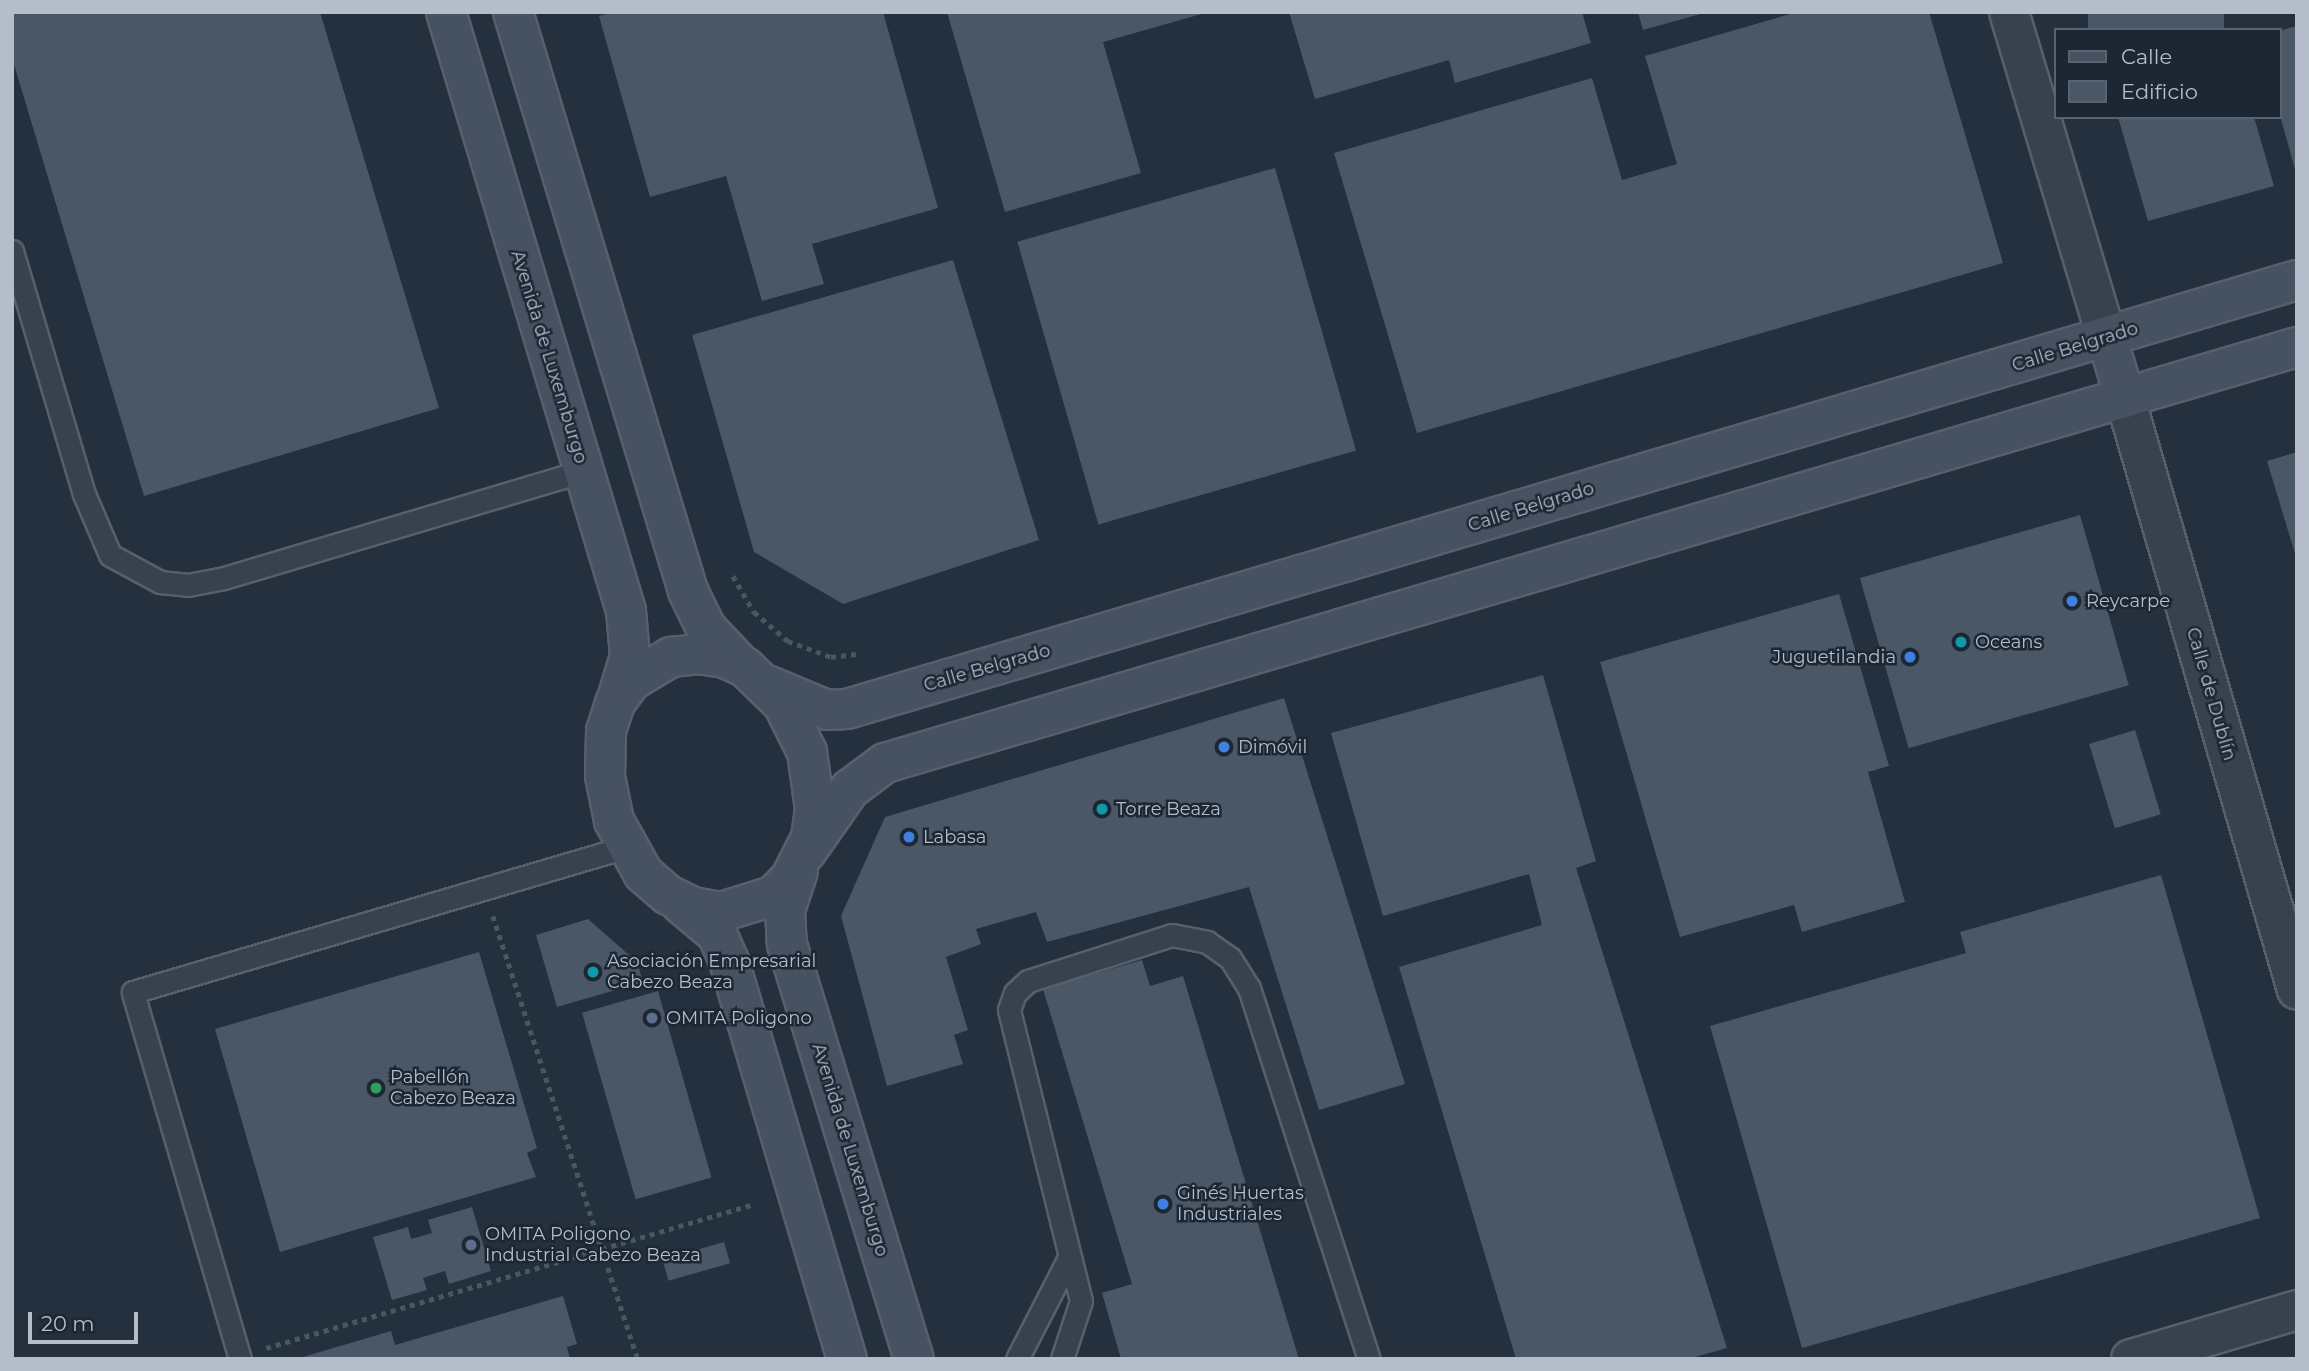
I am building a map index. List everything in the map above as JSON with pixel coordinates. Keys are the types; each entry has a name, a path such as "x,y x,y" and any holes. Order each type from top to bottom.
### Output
{"main road":[{"name":"Avenida de Luxemburgo","path":"446,12 584,471 630,635 629,656 615,703"},
{"path":"513,12 688,591 706,628 756,677 796,726 807,752 815,809 805,856"},
{"name":"Calle Belgrado","path":"756,677 827,710 847,709 2297,280"},
{"path":"2107,338 2125,398"},
{"path":"668,895 693,907 721,912 746,907 773,896 805,856 850,789 885,763 2297,347"},
{"path":"756,677 725,658 699,654 671,657 631,681 615,703 606,731 605,776 614,821 626,847 643,873 706,922 725,948 847,1359"},
{"name":"Avenida de Luxemburgo","path":"805,856 785,910 787,944 914,1359"}],"street":[{"path":"2009,12 2107,338"},
{"name":"Calle de Dublín","path":"2125,398 2297,990"},
{"path":"2132,1359 2297,1310"}],"lane":[{"path":"12,251 84,494 110,555 160,582 188,585 224,578 584,471"},
{"path":"239,1357 133,992 626,847"},
{"path":"1062,1359 1081,1301 1012,1033 1009,1010 1015,993 1028,981 1172,934 1207,942 1230,958 1249,988 1369,1359"},
{"path":"1017,1359 1069,1258"}],"path":[{"path":"733,576 754,612 788,641 831,657 856,654"},
{"path":"484,889 638,1359"},
{"path":"239,1357 751,1205"}],"building":[{"path":"12,12 320,12 439,408 144,496 12,58"},
{"path":"614,12 883,12 938,208 812,244 824,284 762,301 726,176 650,197 599,16"},
{"path":"947,12 1205,13 1103,42 1141,173 1005,212"},
{"path":"1289,12 1582,12 1591,43 1455,83 1449,60 1315,99"},
{"path":"1638,12 1704,12 1704,13 1643,30"},
{"path":"1797,12 1929,12 2003,263 1417,433 1334,153 1592,78 1622,180 1677,164 1645,56"},
{"path":"2088,12 2224,12 2224,28 2088,28"},
{"path":"2297,26 2296,173 2281,119 2281,30"},
{"path":"2119,119 2255,119 2274,186 2148,221"},
{"path":"1275,168 1356,451 1098,524 1017,242"},
{"path":"953,260 1039,540 843,604 754,552 692,335"},
{"path":"2297,452 2297,557 2296,557 2267,461"},
{"path":"2080,515 2129,685 1909,748 1860,578"},
{"path":"1839,594 1889,766 1868,772 1905,902 1802,932 1794,905 1680,937 1600,662"},
{"path":"1543,675 1596,861 1576,868 1727,1348 1688,1359 1516,1359 1399,967 1542,925 1529,874 1383,916 1331,733"},
{"path":"1284,698 1405,1084 1319,1110 1249,887 1047,942 1036,912 976,929 981,944 946,957 968,1030 954,1035 963,1064 887,1086 841,916 885,817"},
{"path":"2135,730 2161,814 2115,828 2089,744"},
{"path":"2161,875 2260,1218 1802,1348 1710,1026 1966,953 1960,932"},
{"name":"Asociación Empresarial Cabezo Beaza","path":"588,919 637,962 643,982 557,1007 536,935"},
{"name":"Pabellón Cabezo Beaza","path":"479,952 537,1148 527,1153 536,1177 280,1252 215,1029"},
{"path":"1142,960 1150,986 1183,976 1299,1359 1121,1359 1102,1293 1132,1284 1043,989"},
{"path":"658,991 711,1177 636,1199 582,1013"},
{"path":"472,1207 491,1271 449,1284 445,1271 423,1278 427,1290 392,1300 373,1237 408,1227 411,1239 432,1233 428,1220"},
{"path":"724,1242 730,1263 669,1281 662,1260"},
{"path":"563,1296 577,1344 567,1347 570,1359 296,1359 391,1331 395,1345"}],"place":[{"name":"Reycarpe","path":"2072,601"},
{"name":"Oceans","path":"1961,642"},
{"name":"Juguetilandia","path":"1910,657"},
{"name":"Dimóvil","path":"1224,747"},
{"name":"Torre Beaza","path":"1102,809"},
{"name":"Labasa","path":"909,837"},
{"name":"Asociación Empresarial Cabezo Beaza","path":"593,972"},
{"name":"OMITA Poligono","path":"652,1018"},
{"name":"Pabellón Cabezo Beaza","path":"376,1088"},
{"name":"Ginés Huertas Industriales","path":"1163,1204"},
{"name":"OMITA Poligono Industrial Cabezo Beaza","path":"471,1245"}]}
